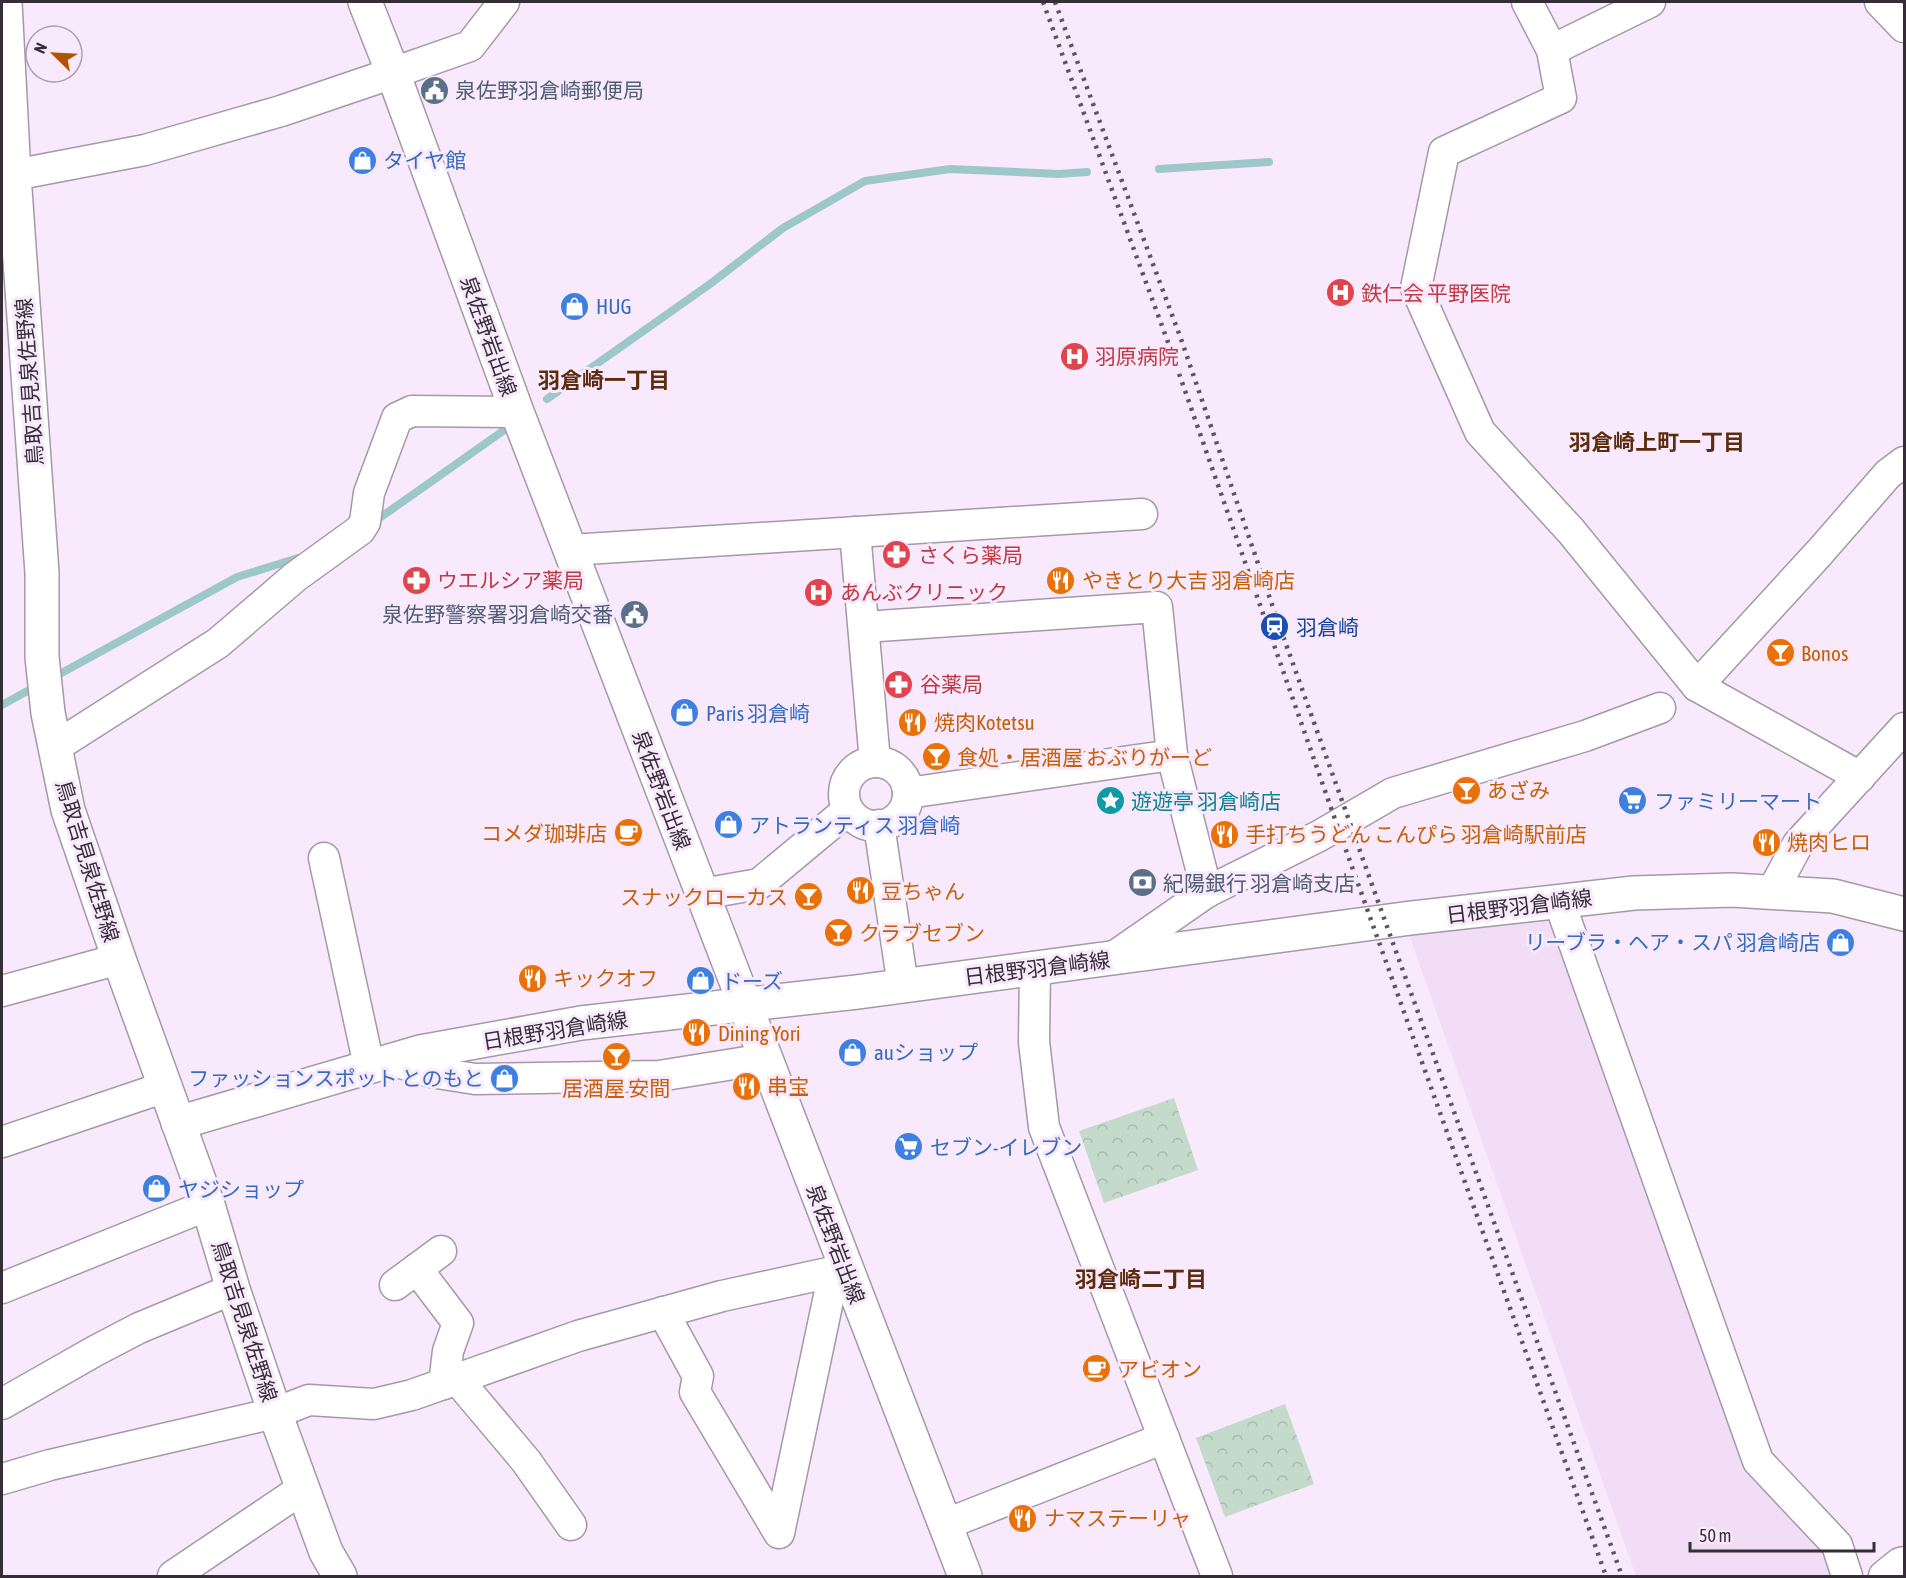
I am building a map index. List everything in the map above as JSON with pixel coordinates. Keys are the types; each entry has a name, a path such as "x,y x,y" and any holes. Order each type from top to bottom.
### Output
{"main road":[{"name":"鳥取吉見泉佐野線","path":"5,2 8,175 42,573 42,657 48,713 68,810 208,1205 233,1289 275,1413 326,1552 340,1576"},
{"name":"泉佐野岩出線","path":"365,2 517,412 765,1059 840,1270 965,1576"},
{"name":"日根野羽倉崎線","path":"178,1123 420,1052 581,1023 903,986 1385,921 1634,893 1732,890 1833,896 1905,914"}],"street":[{"path":"8,175 145,150 281,111 393,74 470,46 504,2"},
{"path":"1527,2 1552,50 1562,98 1444,152 1416,288 1480,432 1571,531 1697,686 1860,777"},
{"path":"1552,50 1650,2"},
{"path":"1880,2 1905,27"},
{"path":"55,747 218,643 295,577 360,530 365,522 369,493 396,418 412,411 517,412"},
{"path":"1697,686 1888,474 1905,462"},
{"path":"570,550 1142,514"},
{"path":"855,532 875,762"},
{"path":"864,627 1158,607 1172,755 1207,892"},
{"path":"1112,958 1207,892 1319,836 1394,793 1585,736 1660,708"},
{"path":"1772,892 1798,844 1905,729"},
{"path":"908,794 1172,755"},
{"path":"875,762 885,763 902,774 908,794 907,804 902,813 886,825 864,824 848,810 844,799 844,788 848,778 864,764 875,762"},
{"path":"702,894 759,884 848,810"},
{"path":"879,825 903,986"},
{"path":"324,858 380,1063 475,1078 659,1076 765,1059"},
{"path":"1559,901 1758,1461 1837,1545 1847,1576"},
{"path":"2,991 119,959"},
{"path":"1035,967 1034,1042 1044,1127 1217,1576"},
{"path":"2,1142 165,1087"},
{"path":"2,1288 208,1205"},
{"path":"441,1251 406,1277 458,1323 448,1351 450,1382 526,1461 571,1525"},
{"path":"2,1479 50,1465 275,1413 309,1400 374,1404 412,1395 578,1336 663,1312 722,1296 840,1270 779,1533 695,1392 698,1376 663,1312"},
{"path":"2,1404 139,1328 233,1289"},
{"path":"944,1525 1164,1438"},
{"path":"173,1576 302,1489"},
{"path":"1884,1576 1900,1563 1905,1562"}],"shaded area":[{"path":"1548,916 1750,1463 1828,1545 1840,1576 1636,1576 1408,932"}],"green space":[{"path":"1174,1098 1198,1170 1104,1203 1079,1131"},
{"path":"1285,1404 1314,1484 1225,1517 1196,1438"}],"waterway":[{"path":"1159,169 1269,162"},
{"path":"547,399 710,284 783,228 865,181 950,169 1059,174 1087,172"},
{"path":"381,517 503,431"},
{"path":"56,676 237,577 298,558"},
{"path":"2,705 31,689"}],"railway":[{"path":"1043,2 1169,345 1337,825 1606,1576"},
{"path":"1055,2 1181,339 1277,619 1622,1576"}],"place":[{"name":"泉佐野羽倉崎郵便局","path":"434,90"},
{"name":"タイヤ館","path":"362,160"},
{"name":"鉄仁会 平野医院","path":"1340,293"},
{"name":"HUG","path":"575,306"},
{"name":"羽原病院","path":"1074,356"},
{"name":"さくら薬局","path":"897,555"},
{"name":"ウエルシア薬局","path":"416,580"},
{"name":"やきとり大吉 羽倉崎店","path":"1061,580"},
{"name":"あんぶクリニック","path":"819,592"},
{"name":"泉佐野警察署羽倉崎交番","path":"634,614"},
{"name":"羽倉崎","path":"1275,627"},
{"name":"Bonos","path":"1780,653"},
{"name":"谷薬局","path":"899,684"},
{"name":"Paris 羽倉崎","path":"685,713"},
{"name":"焼肉Kotetsu","path":"913,722"},
{"name":"食処・居酒屋 おぶりがーど","path":"936,757"},
{"name":"あざみ","path":"1466,790"},
{"name":"遊遊亭 羽倉崎店","path":"1110,801"},
{"name":"ファミリーマート","path":"1633,801"},
{"name":"アトランティス 羽倉崎","path":"728,825"},
{"name":"コメダ珈琲店","path":"628,833"},
{"name":"手打ちうどん こんぴら 羽倉崎駅前店","path":"1224,834"},
{"name":"焼肉ヒロ","path":"1766,842"},
{"name":"紀陽銀行 羽倉崎支店","path":"1142,883"},
{"name":"豆ちゃん","path":"860,891"},
{"name":"スナックローカス","path":"809,897"},
{"name":"クラブセブン","path":"838,933"},
{"name":"リーブラ・ヘア・スパ 羽倉崎店","path":"1841,942"},
{"name":"キックオフ","path":"532,978"},
{"name":"ドーズ","path":"700,981"},
{"name":"Dining Yori","path":"697,1033"},
{"name":"auショップ","path":"853,1052"},
{"name":"居酒屋 安間","path":"616,1057"},
{"name":"ファッションスポット とのもと","path":"505,1078"},
{"name":"串宝","path":"746,1086"},
{"name":"セブン-イレブン","path":"909,1147"},
{"name":"ヤジショップ","path":"157,1189"},
{"name":"アビオン","path":"1097,1369"},
{"name":"ナマステーリャ","path":"1023,1518"}],"district":[{"name":"羽倉崎一丁目","path":"604,380"},
{"name":"羽倉崎上町一丁目","path":"1657,442"},
{"name":"羽倉崎二丁目","path":"1141,1279"}]}
